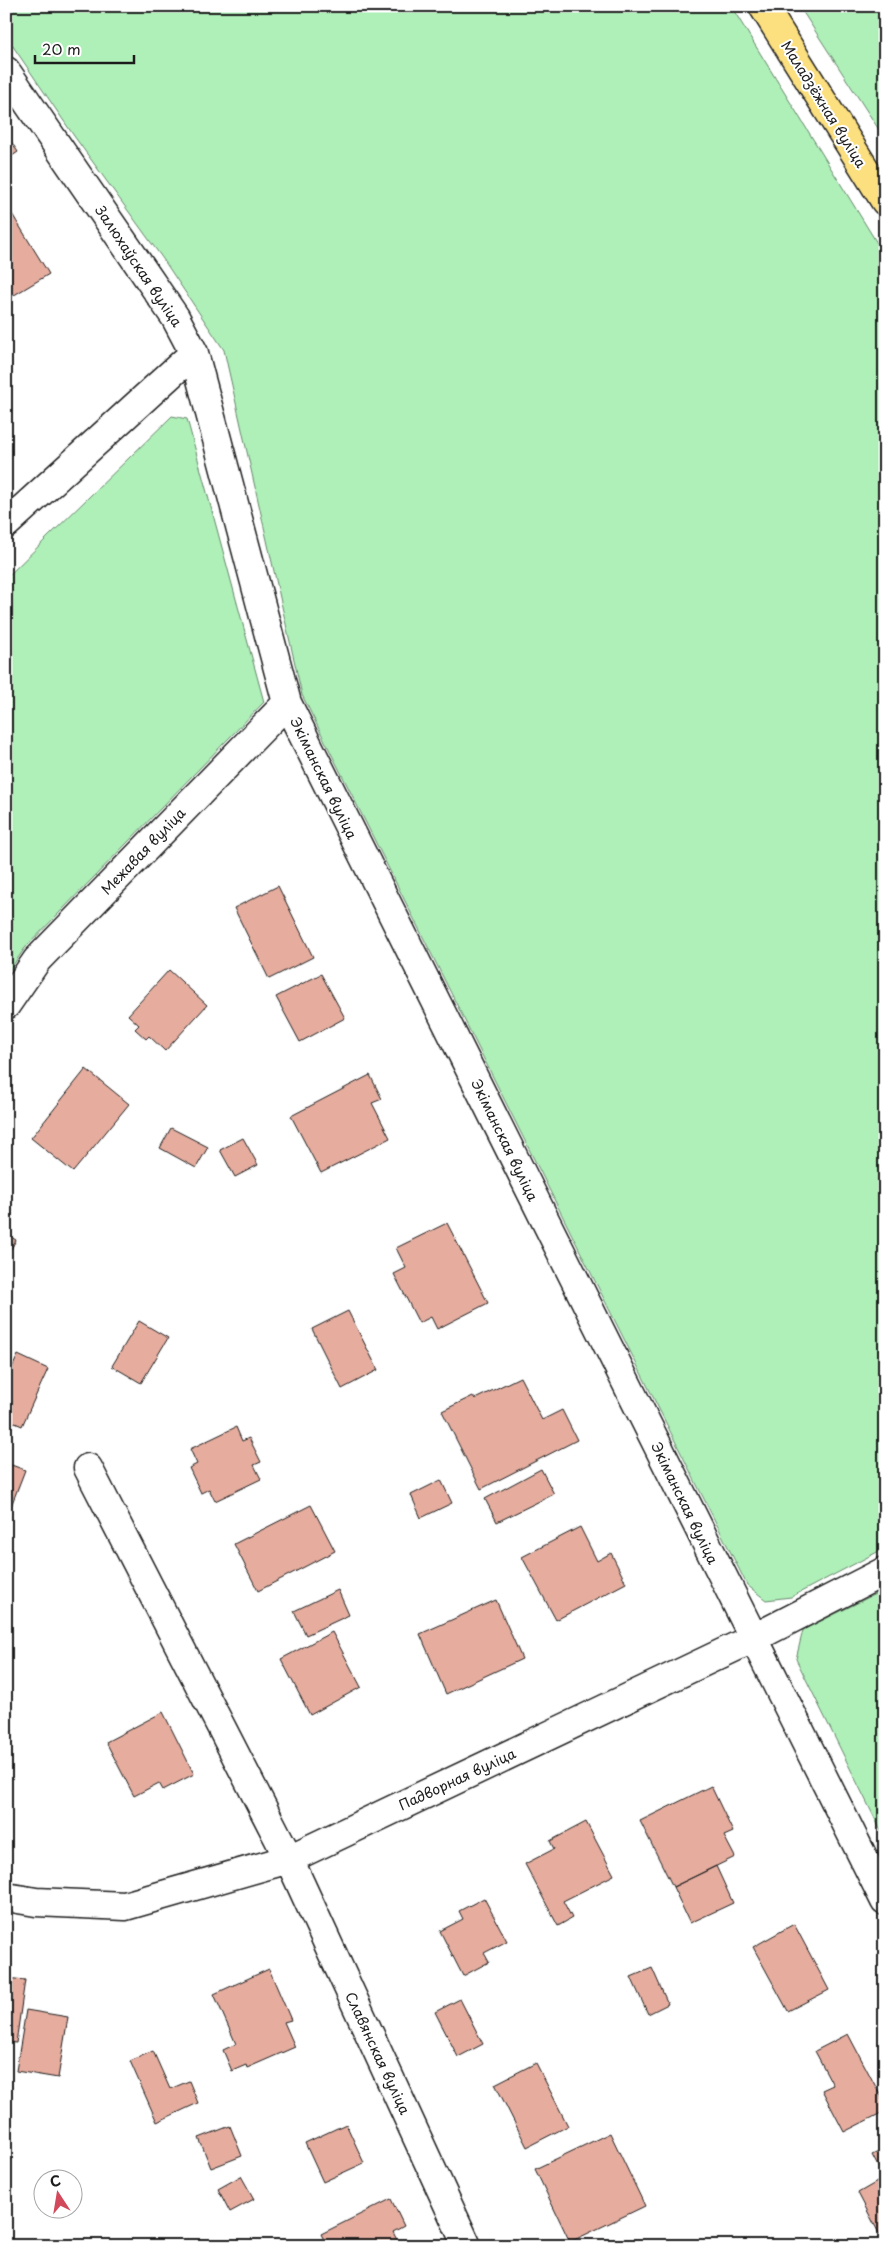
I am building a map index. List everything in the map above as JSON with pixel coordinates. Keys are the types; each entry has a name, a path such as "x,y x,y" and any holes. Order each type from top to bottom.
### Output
{"main road":[{"name":"Маладзёжная вуліца","path":"763,6 885,201"}],"street":[{"name":"Залюхаўская вуліца","path":"6,71 175,317 194,353"},
{"path":"6,524 194,353"},
{"name":"Экіманская вуліца","path":"194,353 287,704 752,1639 885,1901"},
{"name":"Межавая вуліца","path":"6,1005 37,960 287,704"},
{"name":"Славянская вуліца","path":"88,1468 289,1859 466,2246"},
{"name":"Падворная вуліца","path":"6,1897 36,1902 125,1906 289,1859 752,1639 885,1571"}],"green space":[{"path":"6,6 731,6 885,256 885,1548 791,1597 766,1600 747,1585 302,695 224,350 163,259 74,136 6,36"},
{"path":"799,6 885,6 885,139"},
{"path":"172,416 187,419 264,702 25,948 6,975 6,578"},
{"path":"885,1589 885,1839 796,1659 803,1630"}],"building":[{"path":"6,134 18,152 6,160"},
{"path":"9,209 49,274 6,300 6,211"},
{"path":"278,886 313,957 269,979 234,908"},
{"path":"169,970 207,1005 165,1051 149,1036 146,1039 135,1029 139,1025 128,1015"},
{"path":"321,974 345,1018 300,1042 276,997"},
{"path":"86,1069 129,1104 73,1172 31,1138"},
{"path":"370,1075 382,1099 372,1103 390,1138 321,1173 291,1116"},
{"path":"171,1128 208,1147 196,1168 160,1148"},
{"path":"243,1138 258,1165 235,1177 220,1150"},
{"path":"447,1223 488,1303 437,1329 431,1317 419,1323 394,1274 406,1268 396,1248"},
{"path":"6,1234 16,1240 6,1258"},
{"path":"348,1311 378,1370 342,1389 312,1329"},
{"path":"139,1321 168,1338 141,1383 112,1366"},
{"path":"18,1355 48,1369 22,1426 6,1419 6,1381"},
{"path":"520,1377 542,1420 562,1410 577,1440 481,1489 442,1411 473,1396 475,1399"},
{"path":"236,1427 242,1441 249,1438 261,1462 254,1465 261,1479 215,1501 209,1489 201,1493 189,1468 197,1464 190,1449"},
{"path":"6,1463 25,1470 6,1519"},
{"path":"541,1469 554,1494 497,1522 485,1499"},
{"path":"441,1480 452,1503 421,1518 411,1495"},
{"path":"311,1505 335,1551 258,1591 234,1544"},
{"path":"580,1527 597,1561 611,1553 626,1583 556,1620 522,1557"},
{"path":"338,1590 349,1615 306,1635 294,1611"},
{"path":"496,1600 522,1659 446,1694 420,1634"},
{"path":"332,1632 361,1687 310,1715 281,1659"},
{"path":"163,1712 194,1774 163,1790 159,1783 134,1796 106,1742"},
{"path":"711,1786 733,1832 724,1836 735,1857 673,1887 640,1821"},
{"path":"586,1822 614,1875 563,1901 572,1918 558,1926 525,1864 554,1849 550,1841"},
{"path":"716,1866 733,1903 690,1923 673,1887"},
{"path":"484,1898 507,1941 484,1953 489,1962 463,1976 440,1931 463,1919 459,1911"},
{"path":"794,1924 829,1990 788,2011 753,1947"},
{"path":"652,1968 668,2004 648,2014 631,1977"},
{"path":"269,1969 291,2020 284,2022 295,2047 247,2068 246,2065 232,2071 223,2050 236,2044 214,1994"},
{"path":"6,1978 25,1980 16,2043 6,2042"},
{"path":"460,1999 483,2044 458,2057 435,2012"},
{"path":"26,2010 68,2017 58,2078 16,2071"},
{"path":"848,2034 885,2104 885,2111 844,2132 822,2090 833,2085 815,2051"},
{"path":"153,2051 170,2089 189,2081 198,2103 157,2122 130,2061"},
{"path":"536,2063 568,2126 527,2147 495,2084"},
{"path":"346,2124 364,2163 323,2182 305,2143"},
{"path":"230,2126 242,2156 211,2168 199,2138"},
{"path":"610,2133 645,2206 570,2242 535,2169"},
{"path":"885,2149 885,2240 883,2241 858,2193 884,2178 872,2155"},
{"path":"241,2176 254,2199 230,2212 218,2189"},
{"path":"391,2199 404,2226 393,2232 400,2246 327,2246 321,2234"}]}
